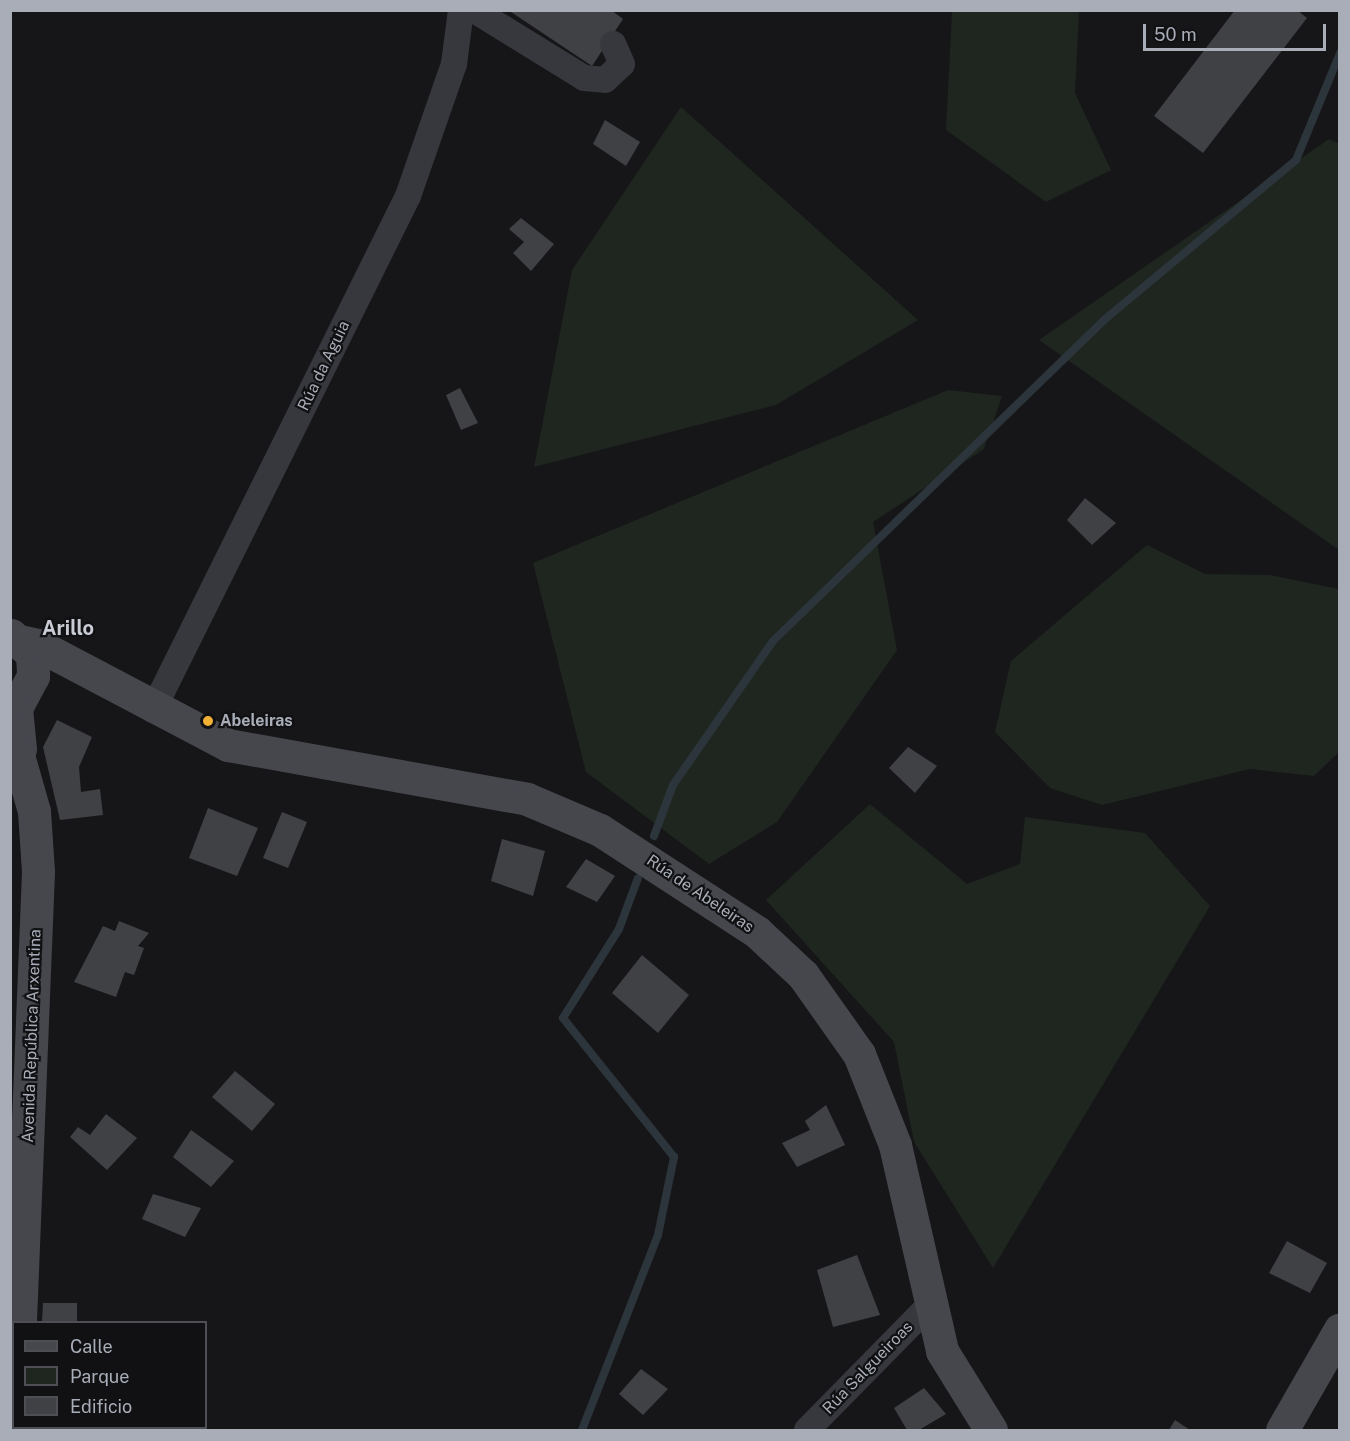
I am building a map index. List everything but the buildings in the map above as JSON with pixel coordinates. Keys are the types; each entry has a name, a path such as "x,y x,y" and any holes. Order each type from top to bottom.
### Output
{"street":[{"name":"Rúa da Aguia","path":"153,710 408,196 454,64 461,10"},
{"path":"474,10 584,78 605,80 622,64 613,44"},
{"name":"Rúa de Abeleiras","path":"14,637 153,710 228,746 527,799 600,830 757,932 803,975 859,1053 895,1145 929,1306 942,1351 991,1431"},
{"path":"14,637 32,654 22,676"},
{"name":"Rúa de Abeleiras","path":"22,676 113,688"},
{"name":"Avenida República Arxentina","path":"20,1321 38,872 34,811 16,739 16,708 22,676"},
{"name":"Rúa Salgueiroas","path":"807,1431 929,1306"},
{"path":"1282,1431 1340,1329"}],"green space":[{"path":"952,11 1079,11 1075,93 1111,170 1046,202 946,130"},
{"path":"681,107 918,320 776,405 534,467 572,270"},
{"path":"1329,139 1340,144 1339,550 1039,340"},
{"path":"948,390 1002,396 984,449 873,522 897,650 777,822 709,864 586,772 533,563"},
{"path":"1147,545 1205,574 1270,575 1339,589 1339,752 1314,776 1250,769 1102,805 1050,788 995,732 1011,661"},
{"path":"870,804 967,884 1020,864 1025,817 1145,833 1210,906 993,1268 914,1142 894,1042 766,900"}],"waterway":[{"path":"654,836 673,785 773,641 1104,320 1296,160 1340,53"},
{"path":"582,1430 658,1235 674,1157 563,1018 619,929 638,878"}],"place":[{"name":"Abeleiras","path":"208,721"}],"district":[{"name":"Arillo","path":"68,628"}]}
